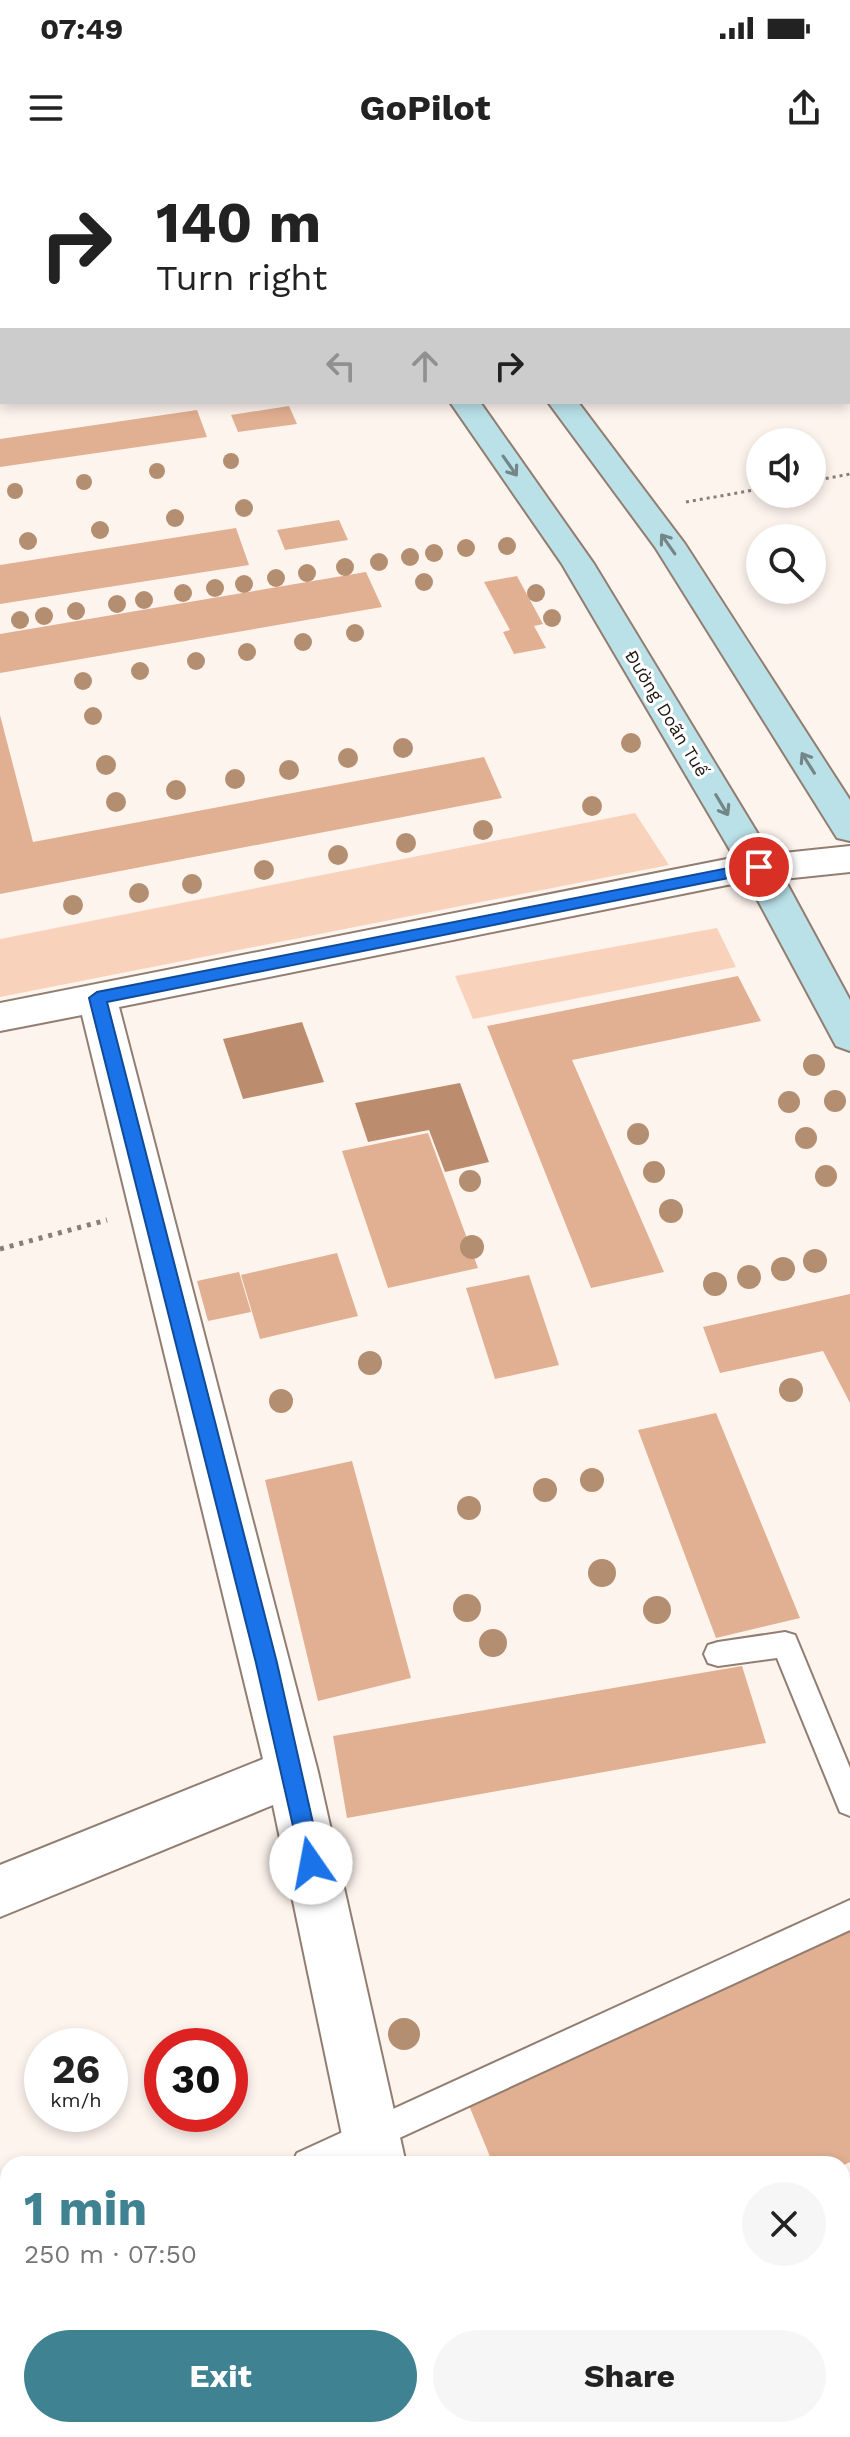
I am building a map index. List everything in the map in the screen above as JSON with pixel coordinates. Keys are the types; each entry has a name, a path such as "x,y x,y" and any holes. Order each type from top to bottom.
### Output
{"street":[{"name":"Đường Doãn Tuế","path":"466,404 578,564 759,867 850,1036"},
{"path":"564,404 669,544 850,829"},
{"path":"0,1017 759,867 850,859"},
{"path":"97,998 292,1772 373,2149"},
{"path":"0,1891 292,1772"}],"lane":[{"path":"718,1654 785,1644 850,1802"},
{"path":"343,2156 373,2149 850,1915"}],"path":[{"path":"826,478 850,474"},
{"path":"676,503 746,491"},
{"path":"0,1249 150,1208"}],"shaded area":[{"path":"635,813 669,865 0,997 0,939"},
{"path":"717,928 736,967 473,1019 455,976"},
{"path":"302,1022 324,1082 243,1099 223,1039"},
{"path":"460,1083 489,1162 445,1172 429,1130 368,1142 355,1103"}],"building":[{"path":"289,406 297,424 238,432 231,415"},
{"path":"197,410 207,437 0,467 0,439"},
{"path":"339,520 348,540 285,550 277,530"},
{"path":"236,528 249,565 0,604 0,565"},
{"path":"366,572 382,607 0,673 0,634"},
{"path":"517,576 543,624 534,626 546,648 514,654 503,632 510,630 484,582"},
{"path":"0,715 33,842 484,757 502,798 0,894"},
{"path":"738,976 761,1021 572,1060 664,1272 591,1288 487,1026"},
{"path":"428,1133 478,1268 388,1288 342,1151"},
{"path":"337,1253 358,1316 260,1339 241,1275"},
{"path":"239,1272 251,1312 208,1321 197,1281"},
{"path":"529,1275 559,1365 495,1379 466,1288"},
{"path":"850,1294 850,1403 823,1351 720,1373 703,1327"},
{"path":"716,1413 800,1618 716,1638 638,1430"},
{"path":"352,1461 411,1678 318,1701 265,1480"},
{"path":"742,1666 766,1743 347,1818 333,1736"},
{"path":"850,1931 850,2156 490,2156 468,2103"}],"route":[{"path":"311,1863 266,1663 97,998 759,867"}]}
